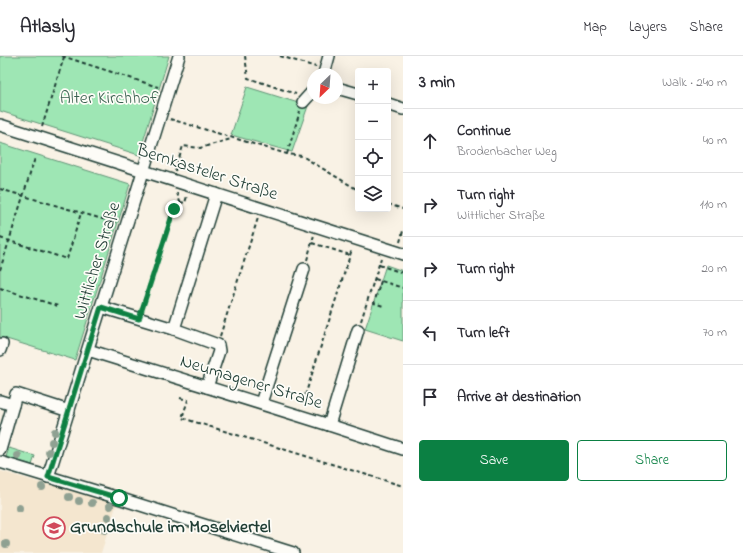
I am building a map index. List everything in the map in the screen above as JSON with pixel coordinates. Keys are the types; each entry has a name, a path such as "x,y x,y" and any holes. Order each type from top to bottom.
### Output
{"street":[{"name":"Wittlicher Straße","path":"48,477 180,56"},
{"path":"325,68 329,56"},
{"path":"343,90 355,93"},
{"path":"391,105 403,109"},
{"name":"Bernkasteler Straße","path":"0,125 403,254"},
{"path":"174,330 216,194"},
{"path":"261,403 304,269"},
{"path":"101,307 218,345 218,351 207,387"},
{"path":"329,424 358,330"},
{"name":"Neumagener Straße","path":"88,350 402,445"},
{"path":"0,450 16,394 69,411"},
{"path":"0,401 13,405"},
{"path":"0,462 293,553"}],"path":[{"path":"42,128 63,56 169,90"},
{"path":"245,56 248,78 307,97 287,154"},
{"path":"280,56 313,68"},
{"path":"169,118 287,154 302,156 355,188"},
{"path":"172,180 183,146 200,148 233,138"},
{"path":"0,270 34,158"},
{"path":"0,189 126,227"},
{"path":"139,319 174,209 180,202 177,192"},
{"path":"391,205 403,209"},
{"path":"218,345 261,208"},
{"path":"0,238 67,259 82,213"},
{"path":"304,269 317,227"},
{"path":"303,402 355,239"},
{"path":"312,243 350,255"},
{"path":"358,330 384,248"},
{"path":"379,265 403,272"},
{"path":"374,279 403,288"},
{"path":"381,281 374,303 383,306"},
{"path":"0,288 58,306"},
{"path":"180,398 188,400 182,418 403,486"}],"shaded area":[{"name":"Grundschule im Moselviertel","path":"0,471 117,503 101,553 0,553"}],"green space":[{"name":"Alter Kirchhof","path":"0,56 169,56 139,155 0,111"},
{"path":"247,87 308,106 292,152 231,135"},
{"path":"0,143 130,184 75,360 0,337"},
{"path":"386,265 403,271 403,341 365,329"},
{"path":"9,448 35,456 32,465 6,457"}],"place":[{"name":"Grundschule im Moselviertel","path":"54,528"}],"route":[{"path":"119,498 48,477 101,307 139,319 174,209"}]}
